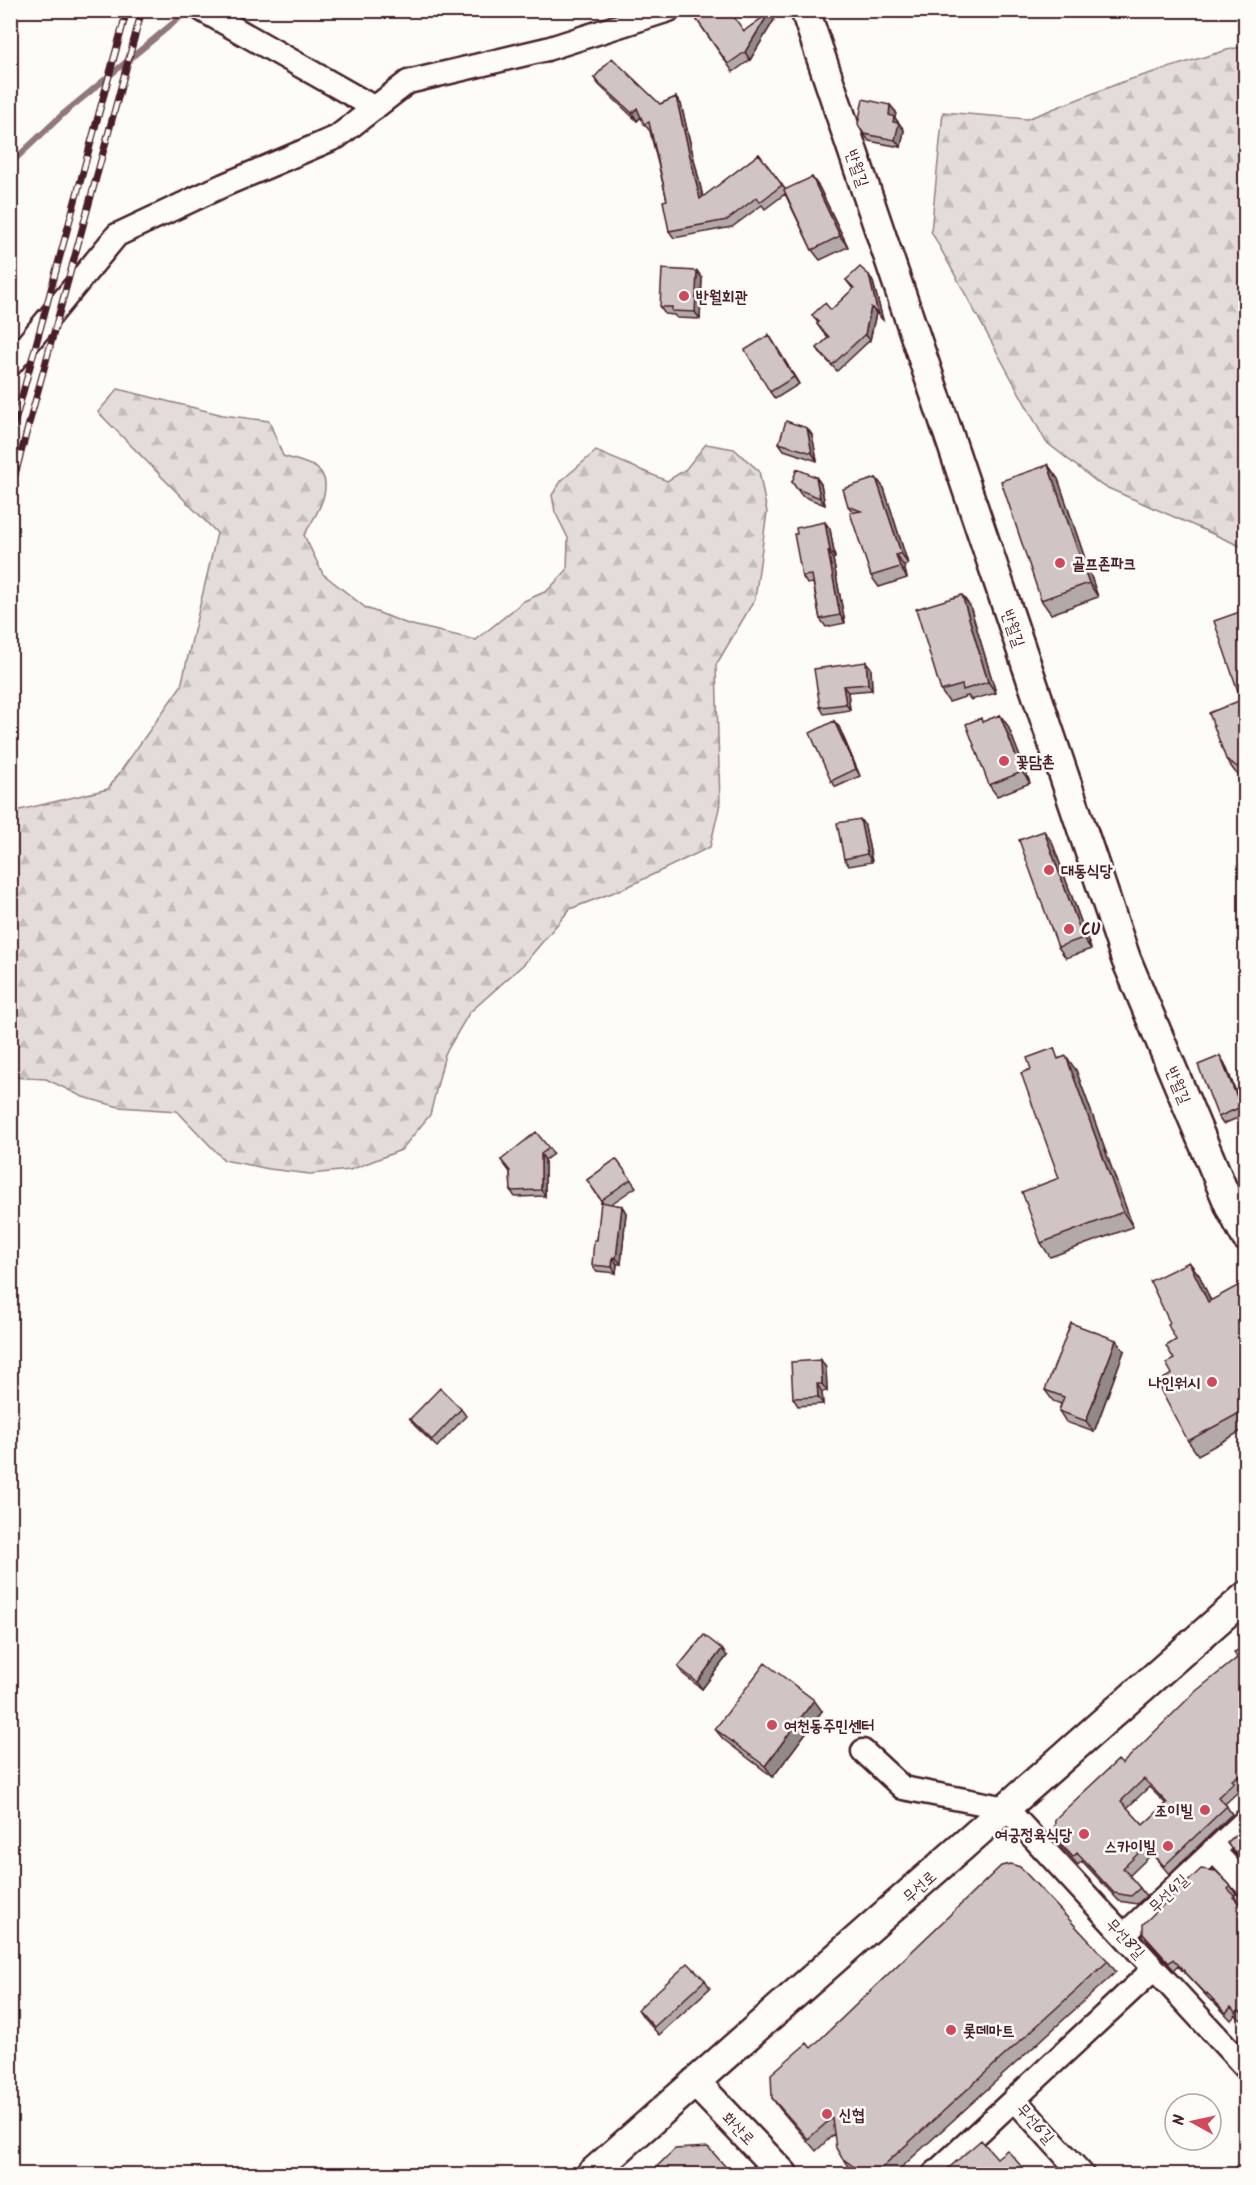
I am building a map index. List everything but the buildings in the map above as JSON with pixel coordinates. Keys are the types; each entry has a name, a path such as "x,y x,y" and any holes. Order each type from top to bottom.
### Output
{"street":[{"path":"10,365 117,235 224,184 337,138 408,82 547,50 669,10"},
{"name":"반월길","path":"805,10 1126,959 1245,1237"},
{"path":"211,16 375,108"},
{"name":"무선로","path":"591,2175 1245,1596"},
{"path":"863,1751 903,1788 1006,1808"},
{"name":"무선8길","path":"1006,1808 1245,2068"},
{"name":"무선4길","path":"1124,1935 1245,1820"},
{"path":"1213,1850 1245,1885"},
{"path":"934,2175 1154,1969"},
{"name":"화산로","path":"695,2082 783,2175"},
{"name":"무선6길","path":"1014,2099 1082,2175"}],"green space":[{"path":"1246,46 1245,548 1101,485 1046,442 931,231 943,112 1027,119 1125,81"},
{"path":"118,389 223,415 269,421 283,456 315,467 322,474 325,482 322,501 304,535 323,574 366,608 408,624 476,640 524,601 547,591 567,570 568,538 555,512 552,495 562,480 596,451 667,481 685,470 706,444 734,449 759,471 767,512 755,599 716,665 720,804 710,847 625,888 570,909 524,964 469,1013 445,1054 430,1115 401,1150 350,1170 310,1174 224,1160 177,1111 119,1107 83,1097 46,1079 11,1077 11,812 108,789 181,686 217,533 98,412"}],"waterway":[{"path":"10,164 63,114 189,10"}],"railway":[{"path":"10,440 127,10"},
{"path":"10,493 142,10"}],"place":[{"name":"반월회관","path":"684,296"},
{"name":"골프존파크","path":"1060,563"},
{"name":"꽃담촌","path":"1004,761"},
{"name":"대동식당","path":"1049,870"},
{"name":"CU","path":"1069,929"},
{"name":"나인워시","path":"1212,1382"},
{"name":"여천동주민센터","path":"772,1725"},
{"name":"조이빌","path":"1205,1810"},
{"name":"여궁정육식당","path":"1084,1834"},
{"name":"스카이빌","path":"1168,1846"},
{"name":"롯데마트","path":"951,2030"},
{"name":"신협","path":"827,2114"}]}
